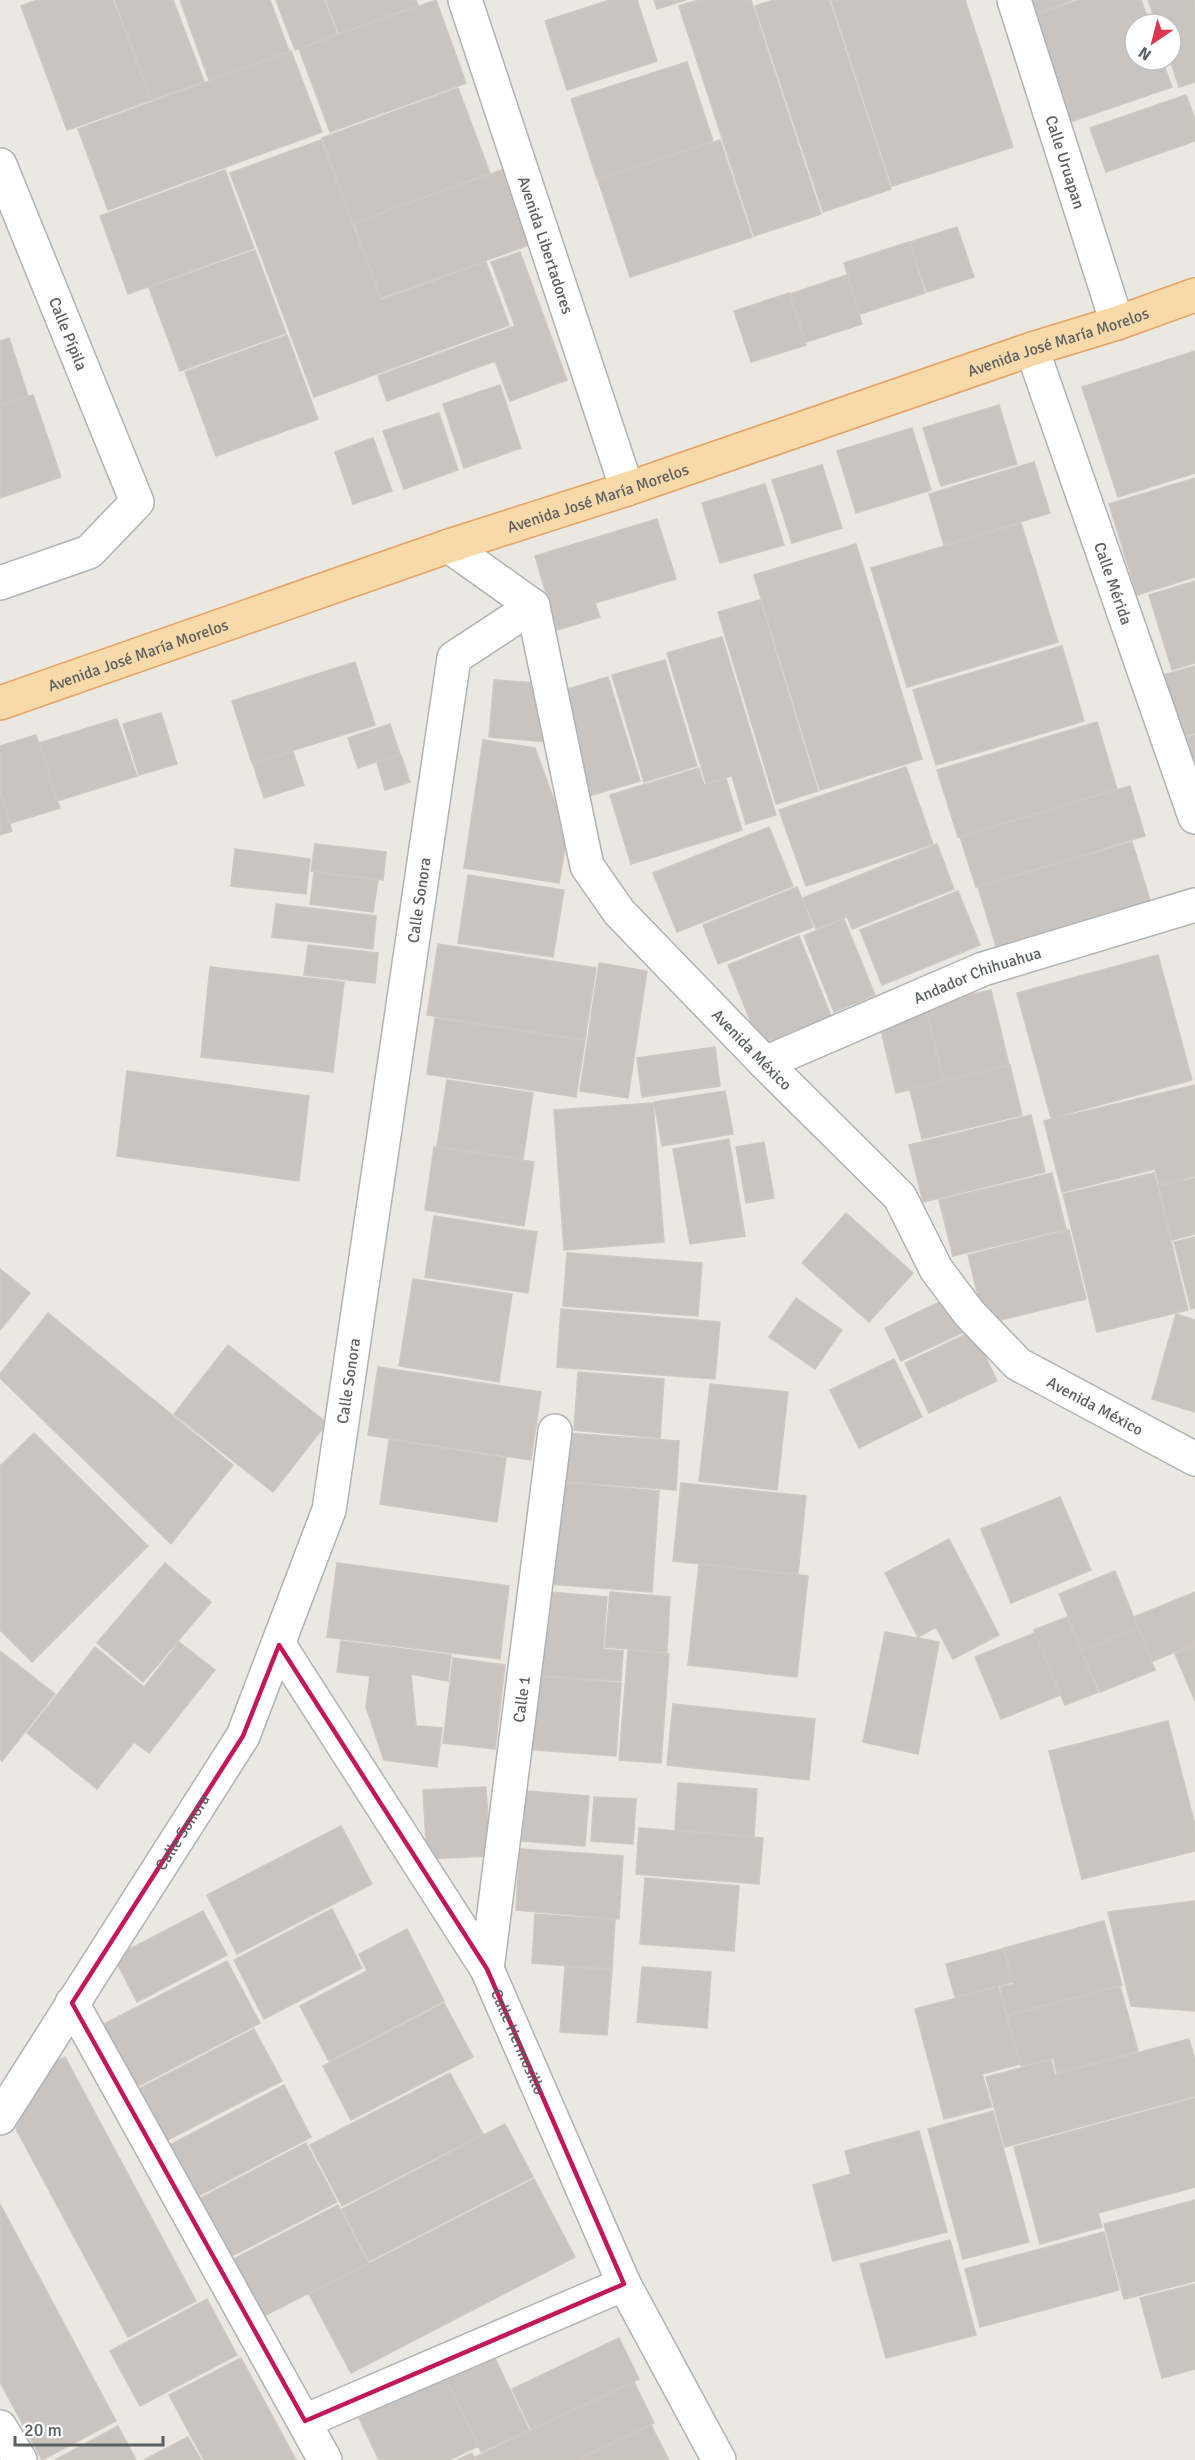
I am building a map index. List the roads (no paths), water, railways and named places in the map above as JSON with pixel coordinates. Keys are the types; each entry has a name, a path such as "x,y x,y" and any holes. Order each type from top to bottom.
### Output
{"main road":[{"name":"Avenida José María Morelos","path":"0,703 449,546 627,489 1032,349 1117,324 1195,296"}],"street":[{"name":"Avenida Libertadores","path":"465,0 627,489"},
{"name":"Calle Uruapan","path":"1014,0 1117,324"},
{"name":"Calle Pípila","path":"0,165 137,502 89,552 0,583"},
{"name":"Calle Mérida","path":"1032,349 1195,817"},
{"path":"449,546 533,606"},
{"name":"Avenida México","path":"533,606 587,866 619,912 765,1063 900,1197 936,1269 969,1313 1018,1364 1195,1459"},
{"name":"Calle Sonora","path":"0,2118 243,1736 329,1510 454,658 533,606"},
{"name":"Andador Chihuahua","path":"765,1063 983,969 1195,905"},
{"name":"Calle 1","path":"487,1969 555,1431"},
{"name":"Calle Hermosillo","path":"279,1645 487,1969 624,2284 719,2460"},
{"path":"72,2004 325,2460"},
{"path":"304,2421 624,2284"},
{"path":"0,2427 20,2460"}]}
